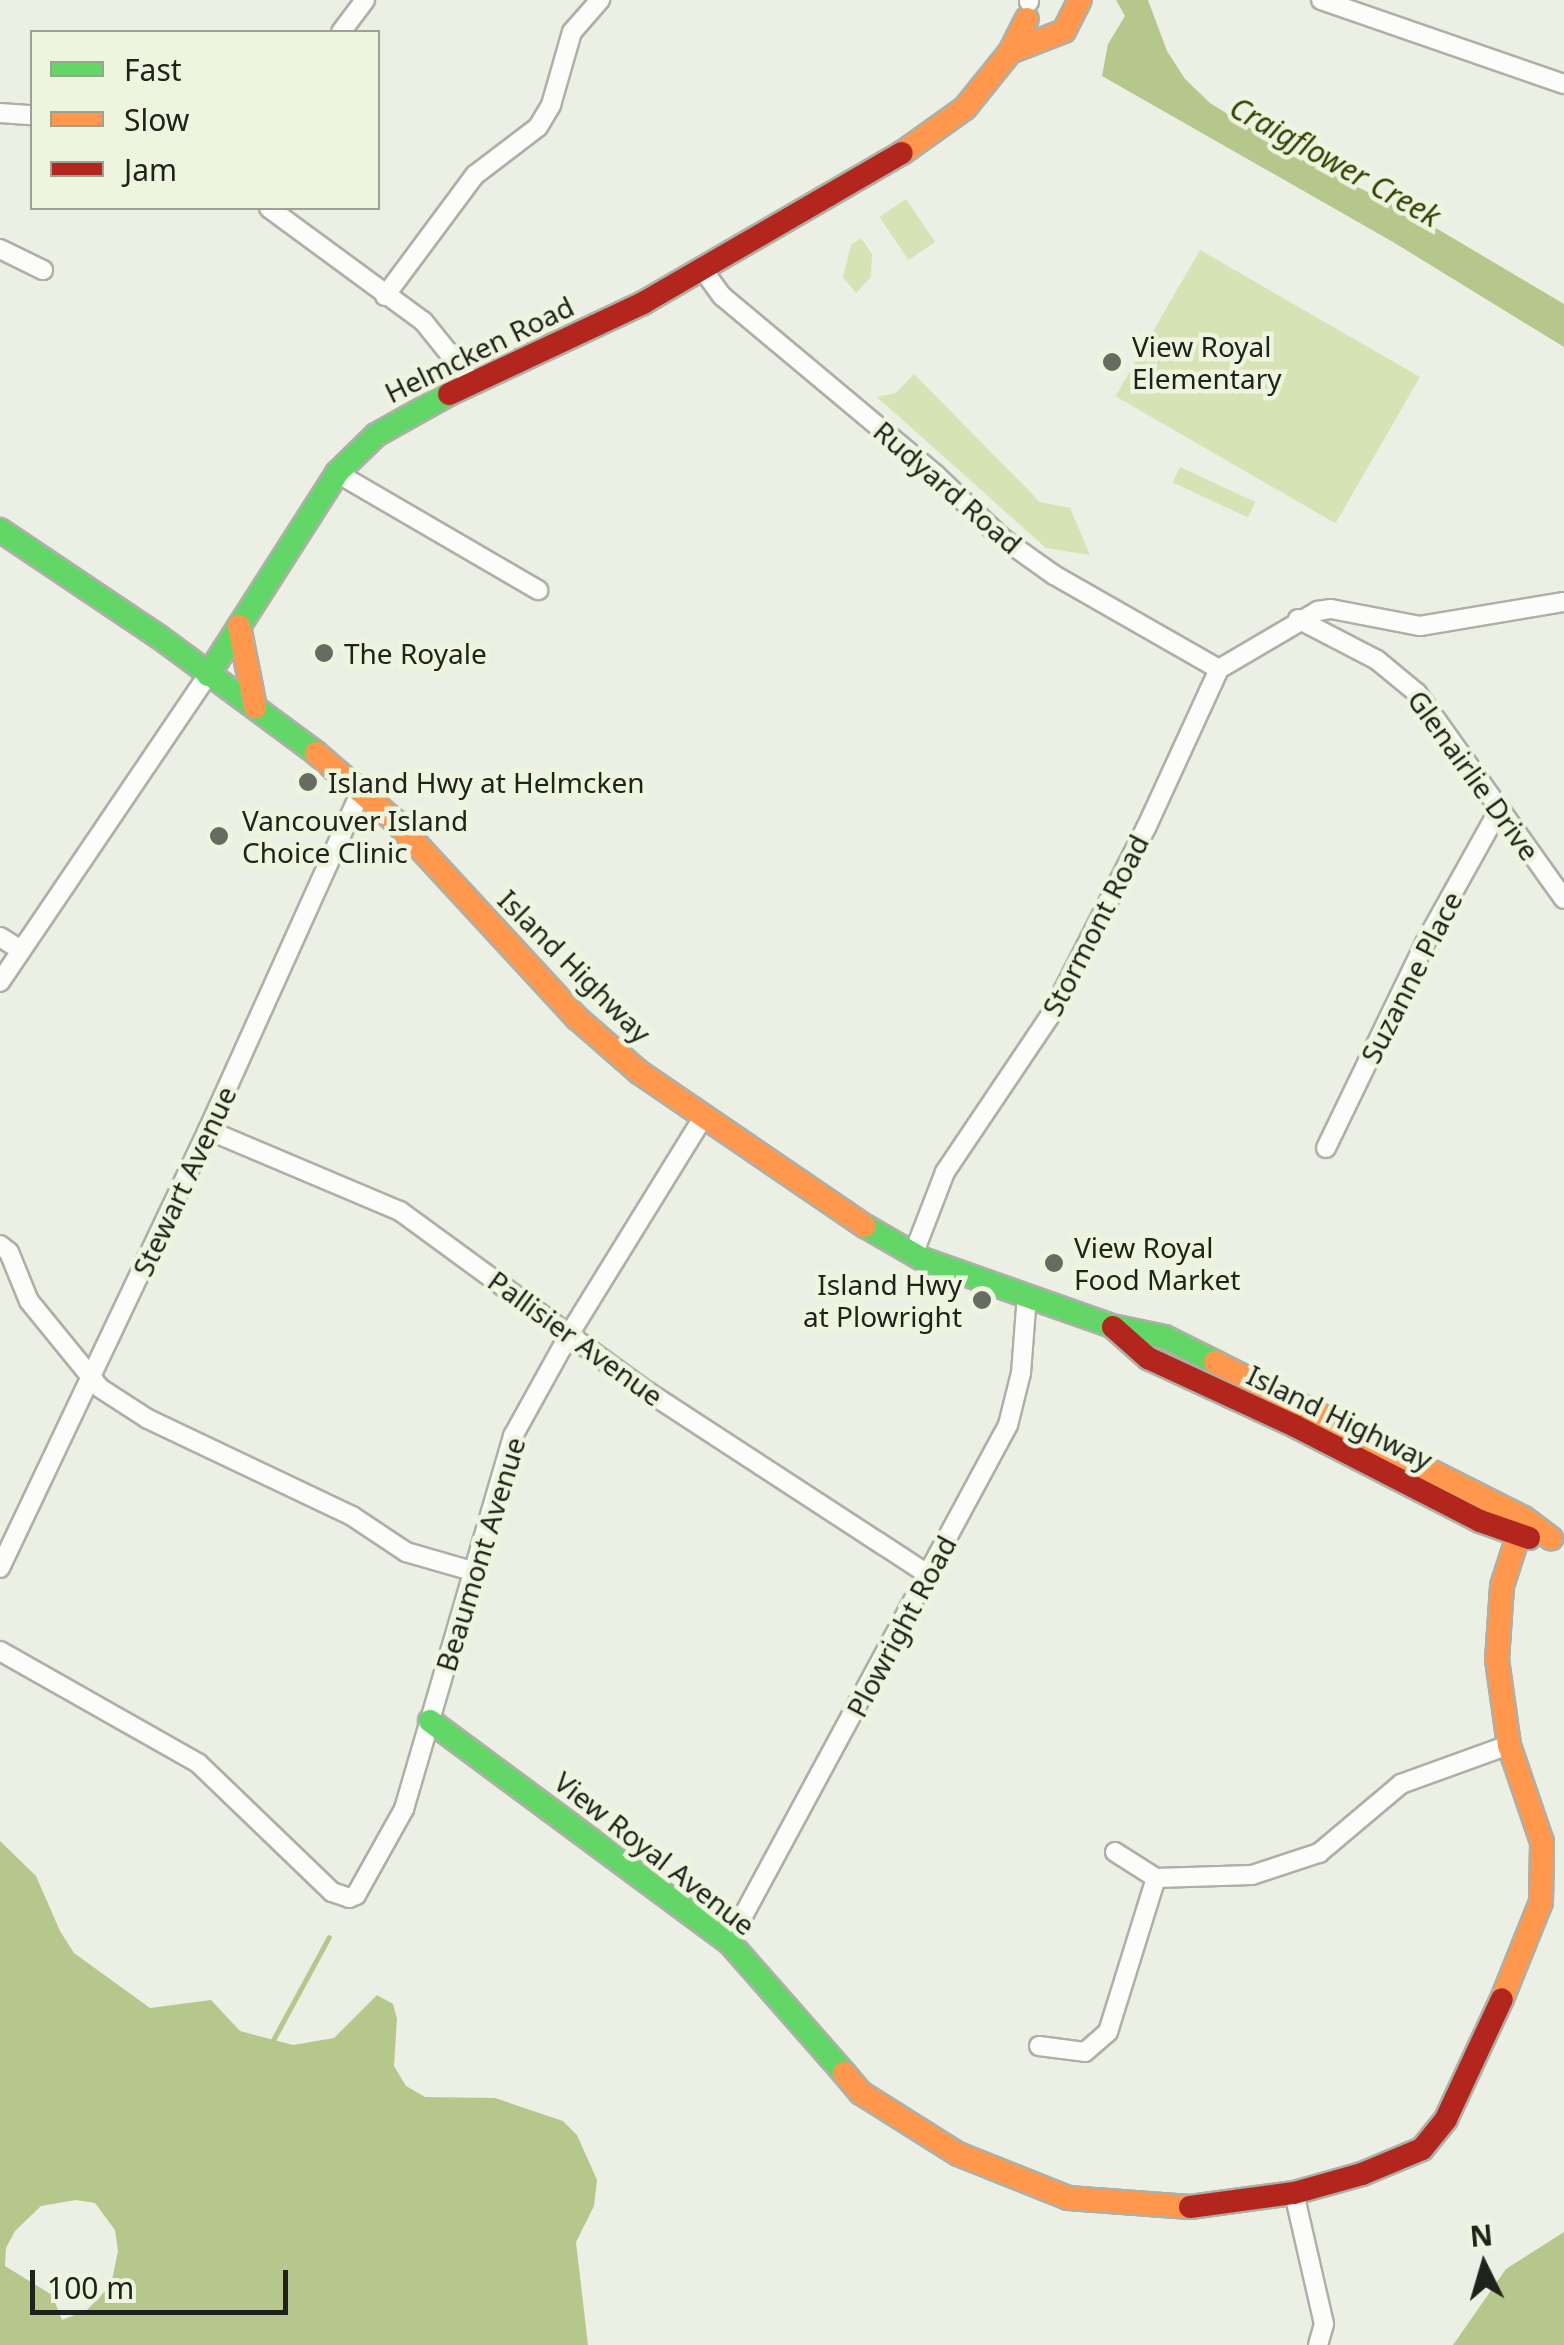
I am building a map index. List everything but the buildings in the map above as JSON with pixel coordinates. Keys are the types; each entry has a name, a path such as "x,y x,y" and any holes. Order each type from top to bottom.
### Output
{"main road":[{"path":"1029,5 1038,34 1047,36"},
{"name":"Helmcken Road","path":"208,675 337,473 376,435 408,414 473,382 643,304 938,129 965,108 1010,52 1029,5"},
{"name":"Helmcken Road","path":"1010,52 1064,31 1073,5"},
{"name":"Island Highway","path":"0,530 255,708 362,791 396,822 577,1018 639,1072 839,1212 912,1254 1112,1326 1148,1358 1520,1528 1558,1540"},
{"path":"239,626 255,708"},
{"name":"View Royal Avenue","path":"430,1720 729,1942 861,2093 958,2154 1068,2198 1189,2207 1294,2192 1362,2174 1422,2149 1446,2119 1521,1958 1542,1902 1542,1842 1509,1745 1496,1634 1502,1586 1520,1528"}],"street":[{"path":"342,30 365,0"},
{"path":"386,296 475,175 538,127 552,106 572,32 600,0"},
{"path":"1321,0 1564,84"},
{"path":"0,114 30,115"},
{"path":"272,210 352,264 386,296 423,321 473,382"},
{"path":"0,249 43,270"},
{"name":"Rudyard Road","path":"703,270 722,296 936,476 1002,538 1054,575 1220,669"},
{"path":"337,473 538,590"},
{"path":"1220,669 1298,619 1332,609 1420,626 1564,602"},
{"name":"Glenairlie Drive","path":"1298,619 1400,676 1564,898"},
{"name":"Stormont Road","path":"912,1254 946,1172 1052,1013 1146,828 1220,669"},
{"name":"Helmcken Road","path":"0,982 208,675"},
{"name":"Stewart Avenue","path":"0,1568 208,1130 362,791"},
{"name":"Suzanne Place","path":"1326,1148 1427,939 1500,808"},
{"path":"0,937 21,950"},
{"name":"Beaumont Avenue","path":"0,1651 198,1763 332,1892 350,1898 367,1880 404,1810 513,1436 570,1333 703,1118"},
{"name":"Pallisier Avenue","path":"208,1130 400,1212 639,1386 929,1574"},
{"path":"0,1245 10,1252 28,1301 91,1380 148,1419 352,1516 406,1552 472,1571"},
{"name":"Plowright Road","path":"729,1942 1008,1424 1021,1374 1027,1295"},
{"path":"1116,1852 1156,1878 1252,1875 1319,1853 1401,1784 1509,1745"},
{"path":"1040,2046 1085,2052 1108,2032 1156,1878"},
{"path":"1294,2192 1324,2324 1318,2345"}],"shaded area":[{"path":"1116,0 1148,0 1167,51 1185,79 1210,103 1293,155 1414,215 1564,304 1564,347 1393,242 1102,76 1108,44 1125,16"},
{"path":"906,199 935,242 909,260 879,217"},
{"path":"861,238 872,254 871,277 856,293 843,277 851,245"},
{"path":"1200,250 1420,377 1335,523 1116,396"},
{"path":"914,374 1040,502 1070,508 1090,555 1046,548 877,397 896,393"},
{"path":"1180,467 1255,502 1248,517 1173,482"},
{"path":"0,1841 36,1876 74,1953 150,2008 211,2000 240,2031 293,2045 334,2038 377,1995 393,2004 397,2019 394,2066 406,2086 425,2097 495,2098 563,2121 577,2135 597,2180 594,2206 576,2242 588,2345 0,2345","holes":["76,2200 95,2203 115,2230 118,2251 111,2285 87,2310 62,2320 52,2295 5,2266 6,2248 15,2231 41,2206"]},
{"path":"1564,2232 1564,2345 1453,2345 1506,2269"}],"waterway":[{"path":"273,2040 329,1937"}],"traffic: fast":[{"path":"208,675 337,473 376,435 449,394"},
{"path":"0,530 158,636 316,753"},
{"path":"865,1226 922,1259 1112,1326 1165,1337 1215,1362"},
{"path":"430,1721 729,1942 844,2073"}],"traffic: slow":[{"path":"1010,52 1064,31 1080,0"},
{"path":"902,153 965,108 1010,52 1027,19"},
{"path":"239,626 255,707"},
{"path":"316,753 396,822 577,1018 639,1072 865,1226"},
{"path":"1215,1362 1524,1518 1551,1538"},
{"path":"1502,1999 1541,1902 1542,1842 1509,1745 1497,1660 1502,1586 1524,1518"},
{"path":"844,2073 861,2093 958,2154 1068,2198 1190,2207"}],"traffic: jam":[{"path":"449,394 643,303 902,153"},
{"path":"1113,1327 1148,1358 1295,1426 1480,1521 1529,1538"},
{"path":"1190,2207 1294,2193 1362,2174 1422,2149 1446,2119 1502,1999"}],"place":[{"name":"View Royal Elementary","path":"1112,362"},
{"name":"The Royale","path":"324,653"},
{"name":"Island Hwy at Helmcken","path":"308,782"},
{"name":"Vancouver Island Choice Clinic","path":"219,836"},
{"name":"View Royal Food Market","path":"1054,1263"},
{"name":"Island Hwy at Plowright","path":"982,1300"}],"water label":[{"name":"Craigflower Creek","path":"1335,162"}]}
